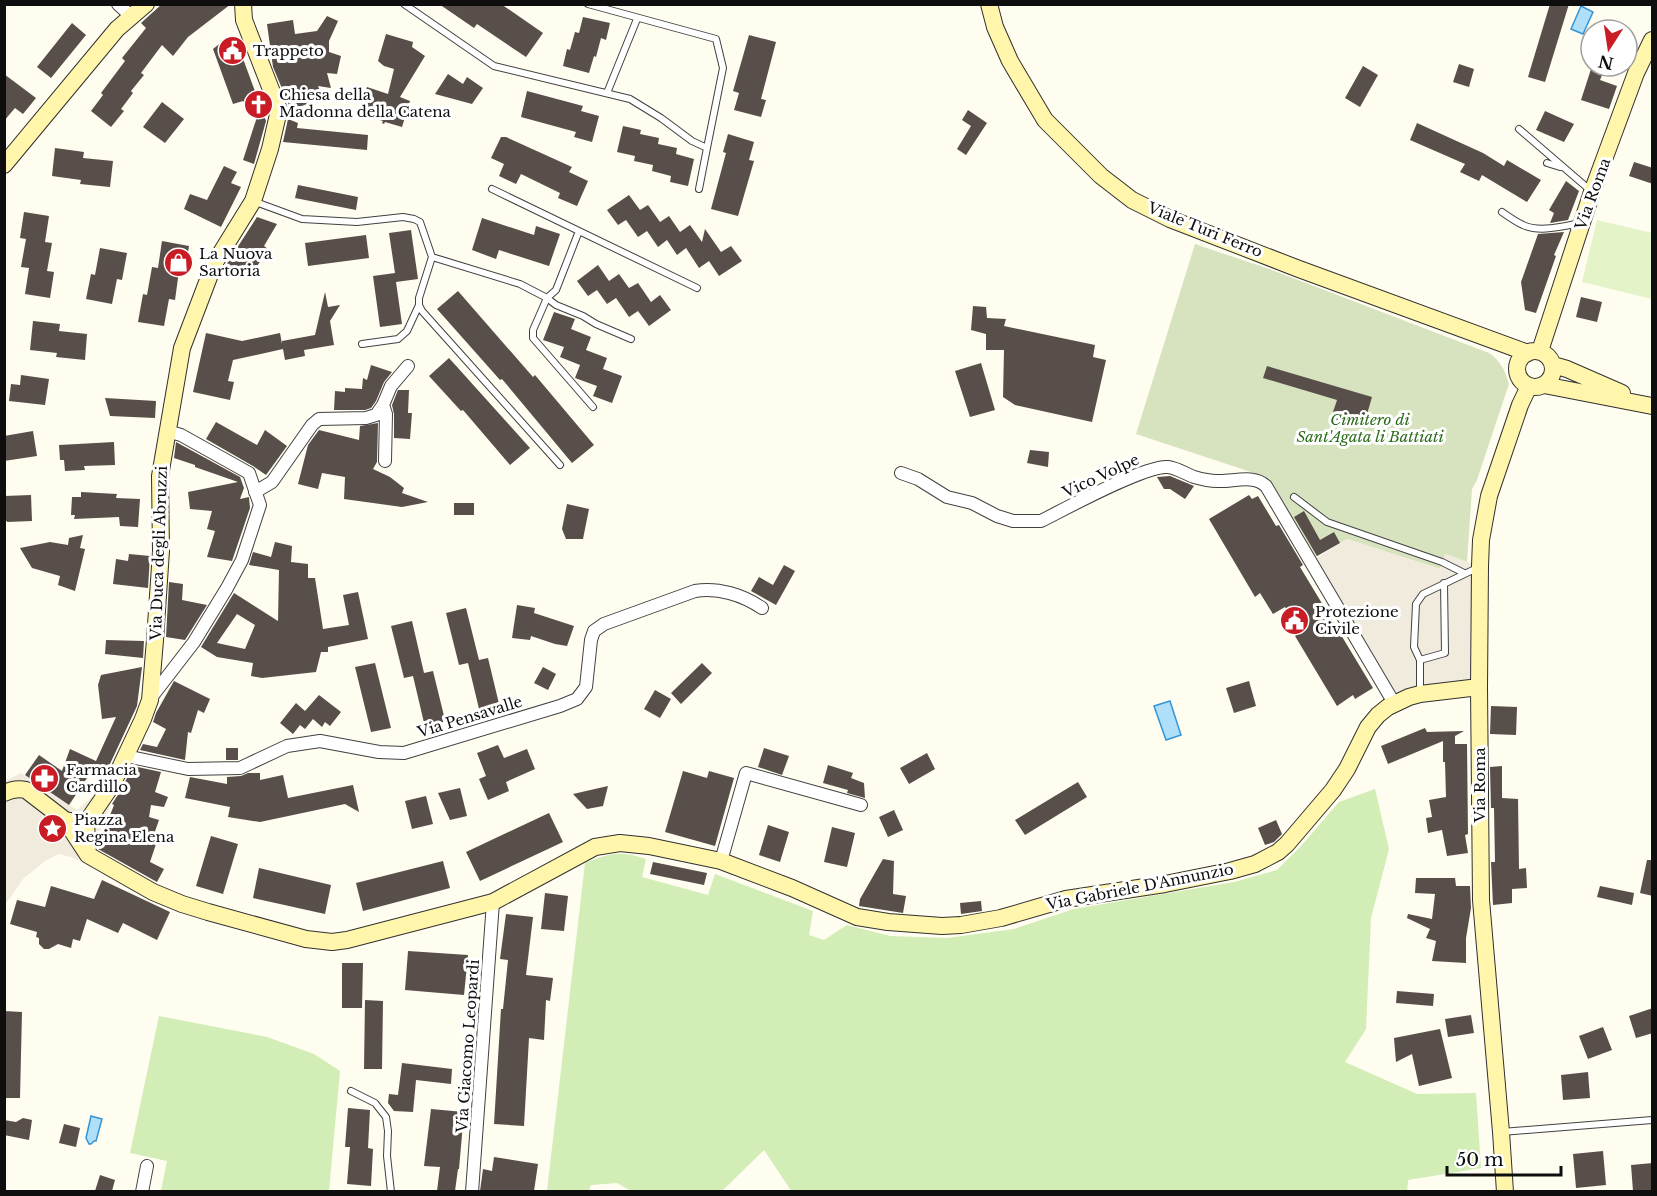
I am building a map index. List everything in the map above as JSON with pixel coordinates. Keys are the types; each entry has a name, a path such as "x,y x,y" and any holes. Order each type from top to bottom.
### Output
{"main road":[{"path":"4,165 117,29 146,4"},
{"name":"Via Duca degli Abruzzi","path":"86,823 106,796 150,700 161,551 160,476 182,348 214,264 253,201 270,149 279,110 243,12 236,4"},
{"name":"Viale Turi Ferro","path":"989,4 995,27 1010,61 1045,120 1101,176 1132,200 1170,219 1477,334 1534,352"},
{"name":"Via Roma","path":"1534,352 1636,73 1653,40"},
{"path":"1477,334 1507,358 1517,370 1521,380 1536,385 1650,405"},
{"path":"1517,370 1524,355 1534,352 1549,357 1553,365 1553,374 1548,382 1536,385"},
{"path":"1553,365 1650,405"},
{"name":"Via Roma","path":"1504,1191 1481,900 1479,687 1481,540 1489,496 1520,405 1536,385"},
{"name":"Via Gabriele D'Annunzio","path":"88,855 153,892 183,904 306,939 332,942 493,902 595,847 620,843 649,846 721,861 792,888 857,917 888,922 961,925 1001,918 1066,899 1165,884 1255,864 1278,852 1287,844 1333,790 1347,769 1368,727 1378,715 1394,703 1420,694 1479,687"},
{"path":"4,793 20,788 26,790 65,820 88,855"},
{"path":"65,820 86,823 88,855"}],"street":[{"path":"118,4 132,17"},
{"path":"255,492 272,482 312,425 319,419 375,416 383,405 391,386 408,366"},
{"path":"383,405 386,414 385,461"},
{"path":"150,700 194,642 227,588 242,560 260,505 249,473 181,435 167,431"},
{"name":"Vico Volpe","path":"901,473 918,479 947,497 972,503 997,516 1014,521 1041,521 1131,477 1164,467 1217,481 1250,479 1262,483 1266,486 1394,703"},
{"name":"Via Pensavalle","path":"126,756 188,769 240,768 287,746 320,741 379,753 404,753 577,699 586,687 594,631 604,624 695,591 707,589 750,600 762,608"},
{"path":"721,861 746,773 861,805"},
{"name":"Via Giacomo Leopardi","path":"472,1191 493,902"},
{"path":"142,1191 147,1166"}],"lane":[{"path":"404,4 494,66 630,99 692,141 707,148"},
{"path":"588,4 716,39 723,68 699,189"},
{"path":"607,93 637,19"},
{"path":"1520,129 1592,192"},
{"path":"1547,164 1564,168"},
{"path":"492,189 697,288"},
{"path":"253,201 302,219 357,222 403,217 420,222 432,258 419,298 419,305 407,331 399,339 362,344"},
{"path":"1503,212 1520,225 1530,228 1539,229 1581,223"},
{"path":"579,231 556,290 547,298 533,330 533,338 593,407"},
{"path":"432,258 520,284 556,305 632,339"},
{"path":"419,305 560,465"},
{"path":"1294,498 1328,522 1442,562 1464,573"},
{"path":"1420,694 1420,660 1414,647 1416,604 1423,594 1480,566"},
{"path":"1420,660 1445,653 1444,583"},
{"path":"351,1091 375,1104 387,1117 387,1165 391,1191"},
{"path":"1501,1132 1653,1120"}],"green space":[{"path":"1597,220 1652,233 1652,299 1582,282"},
{"name":"Cimitero di Sant'Agata li Battiati","path":"1195,244 1272,270 1489,353 1497,359 1509,384 1472,489 1467,562 1445,554 1440,569 1347,539 1316,557 1269,478 1136,434"},
{"path":"1375,789 1389,849 1371,918 1366,1029 1345,1062 1417,1094 1476,1093 1481,1168 1408,1180 1407,1192 792,1192 764,1150 722,1191 631,1191 617,1183 591,1185 589,1191 547,1191 585,863 615,854 637,856 646,859 642,877 708,895 715,874 813,911 809,935 824,940 847,925 890,936 947,938 1014,929 1074,909 1234,882 1277,870 1339,802"},
{"path":"159,1016 267,1037 314,1054 340,1071 329,1191 161,1191 167,1161 130,1153"}],"shaded area":[{"path":"1347,539 1440,569 1445,554 1480,566 1479,687 1388,707 1306,565"},
{"name":"Piazza Regina Elena","path":"21,773 77,810 100,790 111,804 94,847 83,862 59,854 45,861 23,879 5,905 5,781"}],"water":[{"path":"1581,6 1593,12 1590,18 1579,18 1579,32 1571,29"},
{"path":"1170,701 1181,735 1166,740 1154,706"},
{"path":"91,1116 102,1119 96,1141 89,1144 86,1138"}],"building":[{"path":"162,4 231,4 188,37 173,56 162,45 141,73 144,75 131,91 133,93 121,109 124,111 111,127 91,111 103,95 101,93 125,61 122,58 146,28 141,23"},
{"path":"439,4 501,4 543,33 526,57 477,24 474,28"},
{"path":"1550,4 1569,4 1545,82 1528,77"},
{"path":"327,16 338,21 329,41 329,52 341,56 337,74 327,73 331,88 318,86 323,98 291,110 273,67 267,24 293,20 295,34 317,31"},
{"path":"583,17 610,23 606,40 601,38 589,73 563,66 567,49 570,50 575,32 579,33"},
{"path":"72,23 86,35 51,78 37,67"},
{"path":"386,34 413,42 412,47 425,56 400,97 410,101 402,127 385,122 384,124 383,121 358,113 367,87 388,94 394,69 378,61"},
{"path":"749,35 776,42 761,99 766,100 761,117 734,110 739,93 733,91"},
{"path":"235,37 266,121 254,164 243,160 257,117 243,101 233,104 213,49 223,41"},
{"path":"1459,64 1474,69 1469,87 1453,82"},
{"path":"1363,66 1378,75 1360,107 1345,98"},
{"path":"4,74 36,98 23,114 15,108 4,121"},
{"path":"448,74 463,84 467,77 483,88 472,104 435,94"},
{"path":"1588,78 1601,78 1600,80 1617,86 1609,109 1581,100"},
{"path":"527,91 583,106 581,111 599,116 592,142 574,137 576,132 521,117"},
{"path":"162,102 184,119 165,143 143,127"},
{"path":"968,110 987,123 966,155 957,149 971,126 962,120"},
{"path":"1545,111 1574,124 1564,142 1536,130"},
{"path":"288,119 298,123 297,128 368,135 367,150 283,142"},
{"path":"1417,123 1483,153 1504,166 1507,160 1541,180 1527,202 1482,175 1479,181 1460,172 1465,164 1410,140"},
{"path":"623,126 641,130 640,134 659,138 658,144 677,148 676,154 694,159 688,186 670,182 671,176 652,171 653,165 634,161 635,156 617,152"},
{"path":"728,134 754,142 749,160 754,161 738,216 711,209 726,153 723,152"},
{"path":"501,137 506,137 572,167 569,172 588,181 577,206 558,198 560,193 521,174 516,184 499,176 504,164 491,158"},
{"path":"55,148 84,152 83,158 113,161 110,187 80,184 81,180 52,176"},
{"path":"1634,162 1653,168 1653,184 1629,176"},
{"path":"224,166 237,172 231,183 241,187 221,227 184,209 190,194 207,200"},
{"path":"1566,181 1579,191 1568,220 1550,223 1554,213 1549,210"},
{"path":"298,185 358,197 356,210 295,198"},
{"path":"629,195 640,210 648,205 660,222 669,216 680,232 690,225 702,242 705,229 721,252 731,246 742,261 719,276 709,261 699,268 686,248 677,255 667,240 658,247 647,231 638,237 626,220 618,225 607,210"},
{"path":"24,212 49,216 45,242 52,243 47,271 54,272 50,298 25,294 29,268 21,267 26,239 20,238"},
{"path":"257,217 277,224 264,246 268,249 249,279 226,265"},
{"path":"482,218 534,235 536,226 560,234 549,266 499,250 496,259 472,250"},
{"path":"411,230 418,279 396,282 402,324 380,327 373,276 395,273 389,233"},
{"path":"1564,232 1554,255 1556,256 1536,313 1525,310 1521,282 1538,234"},
{"path":"366,235 369,258 308,266 305,243"},
{"path":"162,241 189,246 185,272 179,271 175,300 169,299 164,326 138,322 143,294 147,295 152,267 158,268"},
{"path":"100,248 127,253 122,280 117,279 112,304 86,299 91,274 95,275"},
{"path":"598,265 609,281 619,274 629,288 638,283 651,302 660,295 671,310 649,326 638,311 629,317 616,298 607,304 597,290 588,296 577,281"},
{"path":"458,291 533,377 535,375 594,445 572,463 502,379 500,380 437,309"},
{"path":"325,292 328,307 340,305 330,321 334,345 304,350 305,356 285,360 283,349 233,360 228,381 234,382 230,400 193,392 206,333 242,341 280,333 282,344 282,341 315,335"},
{"path":"1581,297 1602,302 1597,322 1576,317"},
{"path":"973,306 986,307 987,318 1006,319 1004,326 1095,345 1093,357 1106,360 1092,422 1015,405 1003,397 1004,350 986,350 986,334 971,330"},
{"path":"554,312 575,319 571,329 591,337 586,350 607,358 603,369 622,376 612,403 593,396 597,386 575,378 580,365 560,357 564,347 543,340"},
{"path":"33,321 60,324 59,331 87,334 85,360 56,357 57,353 30,350"},
{"path":"449,358 530,448 510,465 463,410 461,411 429,376"},
{"path":"981,363 995,410 970,417 955,371"},
{"path":"371,365 392,372 384,382 371,408 334,410 335,391 345,392 345,388 362,389 363,378 367,380"},
{"path":"1267,366 1372,397 1363,428 1331,418 1337,400 1263,378"},
{"path":"21,375 49,379 45,405 9,401 11,384 20,385"},
{"path":"398,390 409,390 408,413 412,413 410,439 394,438 392,405"},
{"path":"105,398 156,401 155,418 110,416"},
{"path":"216,422 257,445 265,430 287,446 266,475 206,439"},
{"path":"378,423 377,462 373,469 390,477 404,488 402,493 428,502 402,507 344,499 345,477 322,473 318,489 298,484 308,445 319,430 359,440 360,426"},
{"path":"33,431 37,456 4,461 4,436"},
{"path":"114,442 115,465 84,466 85,470 65,471 64,460 60,460 59,445"},
{"path":"176,442 240,477 244,488 240,499 249,497 250,508 232,561 207,557 215,531 207,529 212,511 190,509 188,492 238,482 174,458"},
{"path":"1030,450 1049,452 1048,467 1027,463"},
{"path":"1170,476 1194,486 1185,499 1170,489 1164,489 1157,477"},
{"path":"81,492 117,494 116,498 140,499 138,527 120,526 119,517 74,519 75,515 71,515 72,497 81,497"},
{"path":"31,495 32,521 4,521 4,496"},
{"path":"1249,495 1252,499 1258,496 1276,526 1279,525 1303,565 1300,567 1373,688 1355,699 1353,695 1337,706 1295,636 1301,632 1285,607 1273,614 1260,593 1255,597 1209,519"},
{"path":"454,503 474,503 474,515 454,515"},
{"path":"567,504 589,509 583,539 566,539 562,529"},
{"path":"1304,511 1320,540 1334,532 1340,543 1317,556 1294,517"},
{"path":"83,535 80,548 85,549 75,591 58,585 60,576 32,568 20,548 50,542 68,545 69,538"},
{"path":"275,542 292,546 291,562 308,564 308,578 315,578 323,629 349,625 343,595 358,592 368,639 328,647 328,652 321,652 316,672 262,678 251,676 253,663 217,657 201,647 234,593 278,621 279,570 249,565 253,552 271,557","holes":["237,614 255,625 245,649 217,643"]},
{"path":"129,554 150,556 148,588 113,584 116,559 128,561"},
{"path":"784,565 795,571 776,605 751,591 759,577 773,585"},
{"path":"169,582 183,584 182,600 207,605 185,640 166,637"},
{"path":"517,605 535,608 534,613 574,626 567,646 531,636 530,640 512,638"},
{"path":"466,608 479,660 488,658 500,708 480,713 468,663 459,665 446,613"},
{"path":"412,621 424,673 433,671 445,720 425,727 413,676 404,678 391,626"},
{"path":"106,640 144,641 143,658 105,654"},
{"path":"375,663 391,728 371,732 355,667"},
{"path":"702,663 712,673 681,704 671,693"},
{"path":"142,667 137,706 102,781 89,775 69,805 25,775 39,755 62,771 70,749 96,761 116,717 102,719 98,685 101,675"},
{"path":"543,667 556,674 548,690 534,683"},
{"path":"174,681 210,699 204,713 198,710 191,733 188,732 185,760 140,750 143,744 157,747 166,729 153,722"},
{"path":"1249,681 1256,706 1234,713 1226,688"},
{"path":"655,690 671,699 660,718 644,709"},
{"path":"319,695 341,712 330,726 325,722 322,727 313,719 305,729 300,725 293,734 280,723 296,703 305,711"},
{"path":"1491,706 1517,707 1516,735 1490,734"},
{"path":"1425,728 1427,732 1464,731 1455,736 1455,744 1467,744 1468,834 1465,835 1468,853 1447,856 1442,830 1428,833 1426,818 1432,817 1429,800 1446,797 1443,741 1388,764 1381,746"},
{"path":"498,745 504,758 527,749 535,769 506,782 509,791 488,800 479,779 486,776 477,753"},
{"path":"226,748 238,748 238,760 226,760"},
{"path":"764,748 789,756 782,775 758,767"},
{"path":"927,753 935,769 909,784 900,768"},
{"path":"828,765 853,773 851,778 864,783 865,798 847,793 848,790 823,783"},
{"path":"133,766 161,772 155,792 168,797 164,807 151,805 149,817 159,820 153,837 158,838 150,862 164,869 157,882 98,849 114,805 112,804"},
{"path":"1502,766 1502,798 1518,799 1519,869 1526,868 1527,888 1512,889 1512,903 1493,905 1491,862 1495,862 1494,808 1491,808 1490,767"},
{"path":"683,771 707,778 709,771 734,778 715,846 665,832"},
{"path":"260,773 260,780 283,775 288,798 353,785 359,812 345,804 260,822 228,817 230,807 185,798 190,777 227,784 227,777"},
{"path":"1078,782 1087,797 1025,835 1015,820"},
{"path":"608,786 603,806 587,809 573,794"},
{"path":"460,788 467,816 450,820 438,793"},
{"path":"426,796 433,824 412,829 405,801"},
{"path":"894,810 903,830 888,837 879,817"},
{"path":"549,813 563,842 480,881 466,852"},
{"path":"1276,820 1282,834 1274,842 1265,845 1258,828"},
{"path":"768,825 789,832 780,862 759,855"},
{"path":"832,827 855,833 847,867 824,862"},
{"path":"211,836 238,844 223,894 196,886"},
{"path":"883,859 894,861 893,894 906,896 903,913 859,906 860,899"},
{"path":"1647,860 1653,860 1653,896 1640,893"},
{"path":"443,861 450,888 363,911 356,883"},
{"path":"653,862 707,873 704,885 650,874"},
{"path":"259,868 331,885 325,914 253,898"},
{"path":"1416,878 1455,878 1456,886 1470,886 1471,908 1466,938 1466,963 1432,961 1436,941 1426,938 1430,929 1407,918 1408,914 1432,919 1435,894 1415,893"},
{"path":"102,880 170,912 157,940 123,923 118,933 87,919 80,941 73,939 71,948 58,944 44,949 39,944 39,938 36,937 37,932 10,924 17,900 45,907 51,886 94,899"},
{"path":"1600,886 1634,893 1632,905 1597,897"},
{"path":"545,893 568,896 564,931 541,929"},
{"path":"981,901 982,911 961,914 960,903"},
{"path":"506,914 533,917 526,975 553,978 550,1001 546,1000 544,1040 529,1038 524,1126 494,1124 501,1009 503,1009 508,960 500,959"},
{"path":"408,951 468,955 464,995 405,990"},
{"path":"342,963 363,963 362,1008 342,1008"},
{"path":"1397,991 1434,994 1433,1006 1396,1003"},
{"path":"365,1000 383,1001 382,1069 364,1069"},
{"path":"1653,1008 1653,1033 1636,1038 1629,1016"},
{"path":"4,1011 22,1012 20,1098 4,1098"},
{"path":"1471,1015 1474,1033 1448,1037 1445,1019"},
{"path":"1603,1027 1612,1050 1588,1059 1579,1036"},
{"path":"1440,1029 1452,1078 1419,1086 1412,1054 1396,1062 1394,1038"},
{"path":"402,1063 452,1069 451,1084 416,1080 413,1112 394,1111 388,1103 389,1094 398,1095"},
{"path":"1588,1072 1590,1098 1563,1100 1561,1075"},
{"path":"348,1108 370,1110 368,1148 373,1149 371,1186 347,1184 350,1147 345,1147"},
{"path":"431,1109 464,1112 455,1191 437,1191 440,1167 424,1166"},
{"path":"23,1118 32,1120 29,1140 4,1135 4,1120 16,1122"},
{"path":"64,1124 80,1128 76,1147 59,1143"},
{"path":"1603,1151 1606,1185 1576,1188 1573,1154"},
{"path":"494,1157 538,1164 534,1191 480,1191 483,1169 492,1171"},
{"path":"1653,1163 1653,1191 1633,1191 1631,1165"},
{"path":"100,1175 115,1180 112,1191 95,1191"}],"place":[{"name":"Trappeto","path":"232,51"},
{"name":"Chiesa della Madonna della Catena","path":"258,104"},
{"name":"La Nuova Sartoria","path":"178,263"},
{"name":"Protezione Civile","path":"1294,621"},
{"name":"Farmacia Cardillo","path":"45,779"},
{"name":"Piazza Regina Elena","path":"53,829"}]}
